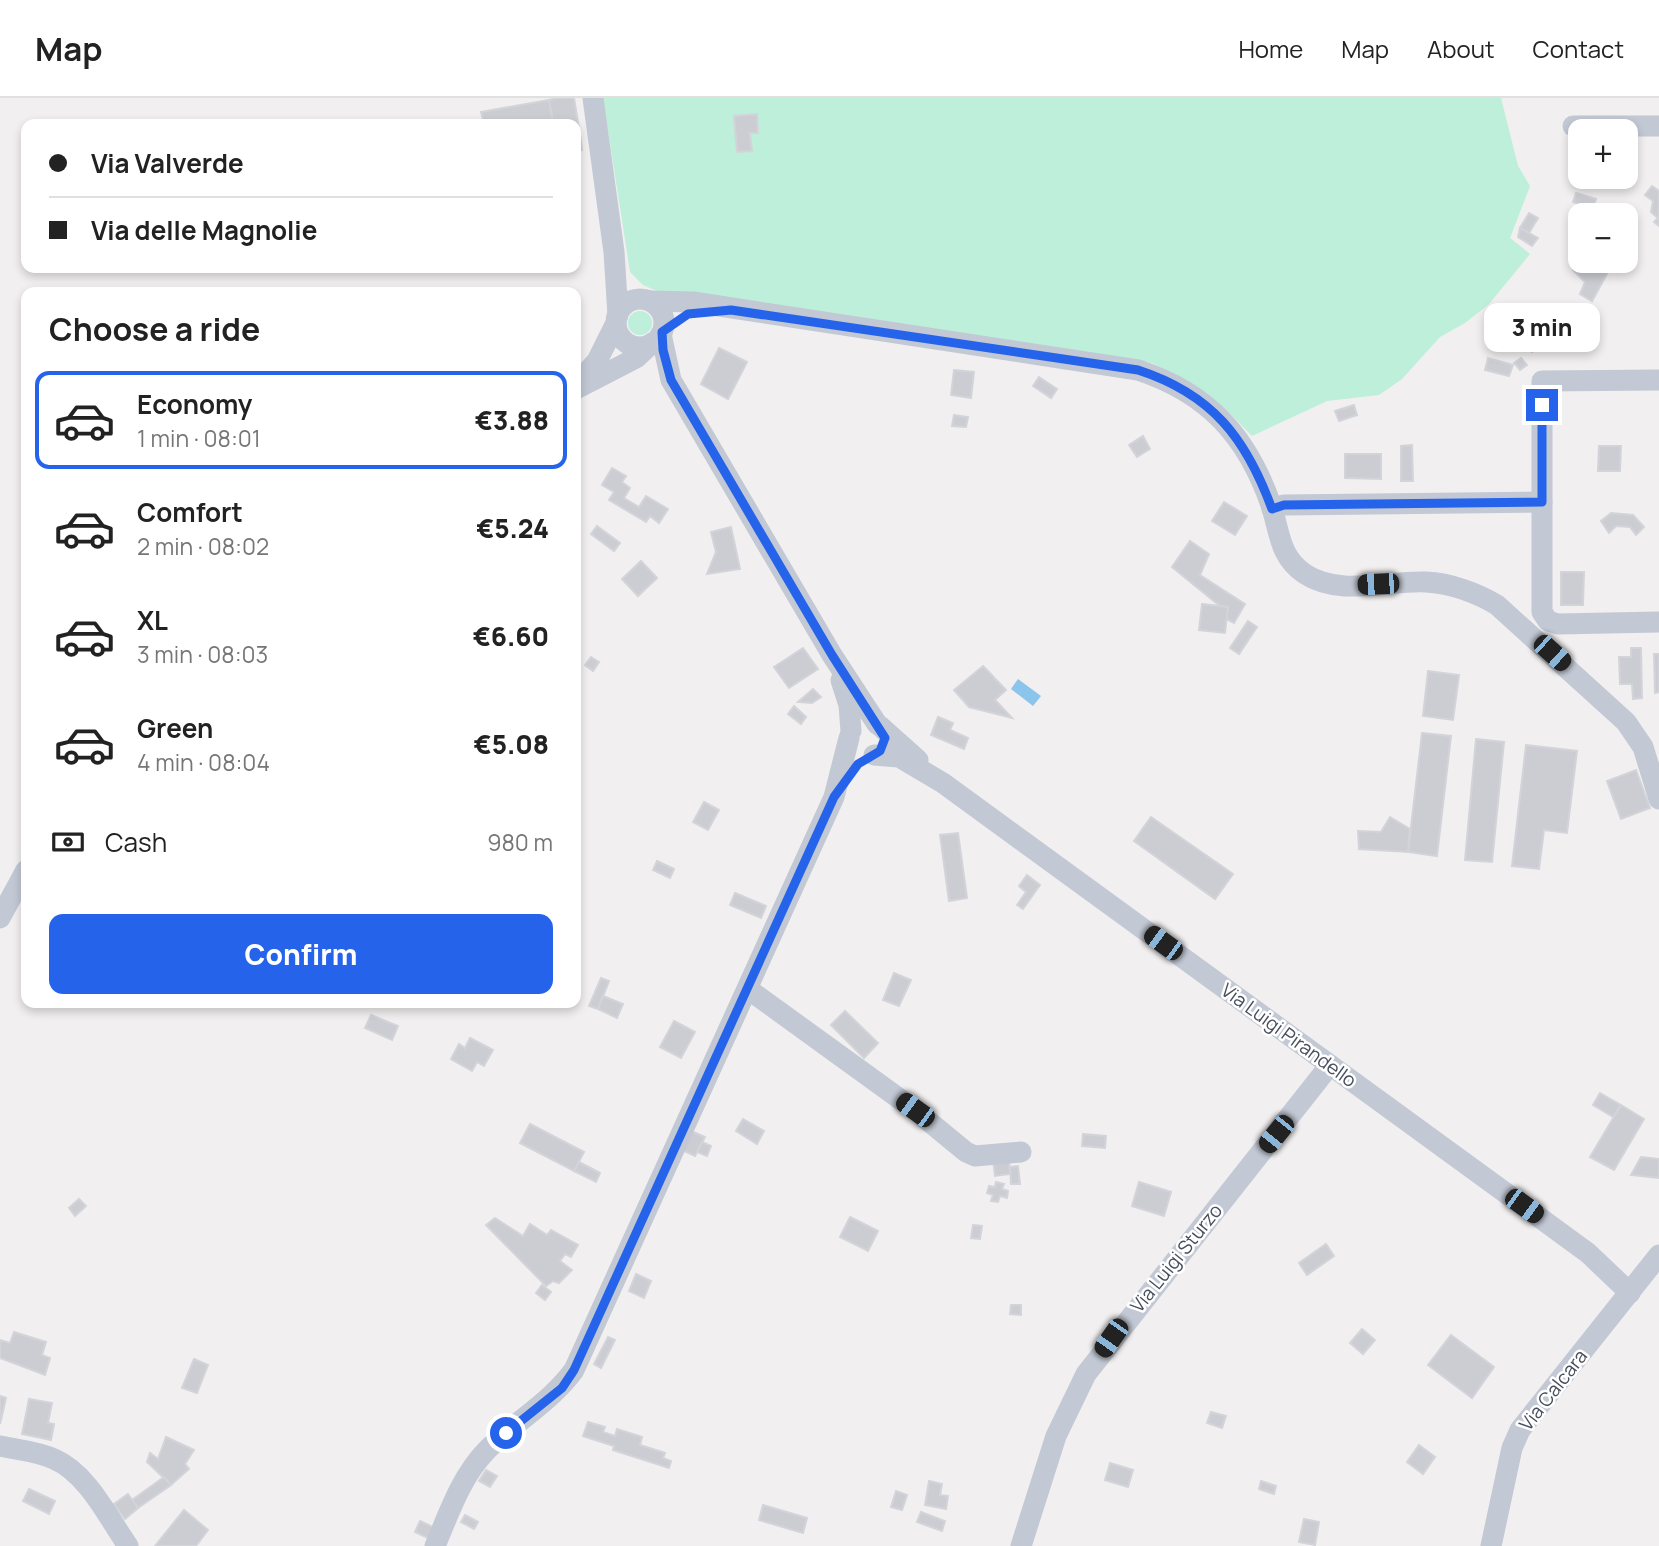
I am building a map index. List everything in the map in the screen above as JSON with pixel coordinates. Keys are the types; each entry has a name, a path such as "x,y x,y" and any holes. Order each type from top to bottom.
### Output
{"street":[{"path":"593,98 614,252 617,330 649,341 832,655 884,732 884,745 858,764 834,797"},
{"path":"1638,126 1659,126"},
{"path":"581,385 636,358 649,341 661,311 624,275 614,252"},
{"path":"581,381 597,361 617,319 629,302 648,301 693,302 731,310 1138,370 1161,378 1207,406 1237,436 1261,477 1284,554 1293,565 1319,582 1335,585 1428,582 1481,595 1497,605 1651,742 1659,799"},
{"path":"649,341 688,314 731,310"},
{"path":"1659,380 1542,381 1542,612 1548,621 1558,624 1659,622"},
{"path":"1272,509 1284,505 1542,502"},
{"path":"832,655 849,705 850,735 855,751 899,758 943,783"},
{"path":"435,1546 462,1483 475,1463 562,1388 574,1370 834,797 850,735 859,722 878,725 943,783"},
{"name":"Via Luigi Pirandello","path":"943,783 1588,1253 1630,1293"},
{"path":"0,918 21,879"},
{"path":"748,989 915,1110 966,1152 975,1156 1021,1152"},
{"name":"Via Luigi Sturzo","path":"1021,1546 1056,1436 1086,1374 1330,1065"},
{"name":"Via Calcara","path":"1491,1546 1512,1448 1520,1430 1659,1255"},
{"path":"0,1447 35,1452 68,1467 82,1480 128,1546"}],"green space":[{"path":"603,98 1501,98 1518,166 1530,186 1510,238 1530,254 1489,304 1465,323 1440,337 1402,379 1379,395 1327,401 1252,436 1228,411 1206,394 1152,363 661,293 643,285 630,272"},
{"path":"640,311 648,315 652,323 648,331 640,335 632,331 628,323 632,315"}],"water":[{"path":"1018,679 1041,696 1033,706 1011,689"}],"building":[{"path":"574,98 578,119 552,119 549,100"},
{"path":"549,100 552,119 483,119 481,112"},
{"path":"757,114 758,133 750,133 752,151 737,152 734,116"},
{"path":"1652,186 1659,191 1659,226 1654,222 1658,218 1651,212 1653,201 1645,195"},
{"path":"1576,193 1596,199 1595,203 1573,202"},
{"path":"1529,213 1538,218 1529,233 1520,228"},
{"path":"1520,228 1538,238 1532,246 1518,237"},
{"path":"1576,273 1607,273 1592,301 1580,294 1585,282"},
{"path":"1533,318 1550,338 1532,352 1516,331"},
{"path":"719,348 747,362 728,399 701,384"},
{"path":"1488,358 1513,365 1509,376 1485,370"},
{"path":"1521,358 1527,365 1520,370 1514,363"},
{"path":"954,370 974,372 971,398 951,395"},
{"path":"1039,377 1057,389 1051,398 1033,386"},
{"path":"1354,405 1357,415 1339,421 1335,411"},
{"path":"954,415 968,417 966,427 952,426"},
{"path":"1143,436 1150,449 1137,457 1129,445"},
{"path":"1412,445 1413,481 1401,481 1401,446"},
{"path":"1599,446 1621,446 1620,471 1598,471"},
{"path":"1345,454 1381,454 1381,479 1345,478"},
{"path":"612,468 626,476 622,482 630,488 624,498 639,507 646,496 668,509 659,523 650,516 646,522 609,500 614,492 602,485"},
{"path":"1224,502 1247,516 1235,535 1212,521"},
{"path":"1611,513 1633,515 1644,527 1636,535 1630,527 1616,526 1609,533 1601,521"},
{"path":"597,526 620,543 614,551 591,534"},
{"path":"731,527 740,569 707,574 716,552 711,532"},
{"path":"1190,541 1209,554 1200,575 1245,604 1234,623 1226,619 1228,607 1220,606 1172,567"},
{"path":"641,561 657,578 638,596 622,579"},
{"path":"1561,572 1584,572 1583,605 1561,605"},
{"path":"1202,604 1228,607 1225,633 1199,630"},
{"path":"1248,621 1257,627 1239,654 1230,648"},
{"path":"803,648 818,669 789,688 774,667"},
{"path":"1631,648 1641,648 1642,698 1633,699 1632,684 1620,684 1619,657 1631,657"},
{"path":"1654,654 1659,654 1659,692 1655,693"},
{"path":"591,657 599,662 593,671 585,665"},
{"path":"983,666 1006,690 995,700 1012,718 969,707 954,690"},
{"path":"1428,671 1459,675 1453,720 1423,716"},
{"path":"813,689 821,697 812,703 798,702"},
{"path":"794,706 806,717 801,724 788,714"},
{"path":"938,717 953,723 950,730 968,738 964,749 931,735"},
{"path":"1422,733 1451,736 1437,856 1408,852"},
{"path":"1476,739 1504,742 1492,862 1465,860"},
{"path":"1526,745 1577,751 1567,833 1544,830 1539,869 1512,866"},
{"path":"1636,770 1650,808 1621,819 1607,781"},
{"path":"704,802 719,810 708,830 693,822"},
{"path":"1151,817 1233,874 1215,899 1134,841"},
{"path":"1390,817 1410,829 1408,852 1359,849 1358,831 1381,832"},
{"path":"958,833 967,898 949,901 940,835"},
{"path":"657,861 674,869 670,878 653,870"},
{"path":"1027,875 1040,885 1023,909 1017,905 1026,892 1019,886"},
{"path":"735,893 766,906 761,918 730,905"},
{"path":"894,973 911,980 899,1006 883,1000"},
{"path":"601,978 609,981 598,1009 589,1006"},
{"path":"603,996 623,1004 617,1018 598,1009"},
{"path":"845,1011 878,1043 864,1058 831,1025"},
{"path":"371,1015 398,1026 392,1040 365,1028"},
{"path":"674,1021 695,1032 681,1058 660,1047"},
{"path":"470,1038 493,1050 484,1066 477,1062 472,1071 451,1059 459,1044 465,1048"},
{"path":"1600,1093 1621,1105 1613,1117 1593,1105"},
{"path":"1621,1105 1644,1119 1614,1170 1590,1157"},
{"path":"743,1119 764,1131 757,1144 736,1131"},
{"path":"530,1124 584,1152 574,1171 520,1143"},
{"path":"691,1131 705,1137 695,1156 682,1150"},
{"path":"1083,1134 1106,1136 1105,1148 1082,1146"},
{"path":"702,1142 711,1146 707,1156 697,1152"},
{"path":"1641,1157 1659,1159 1659,1178 1631,1175"},
{"path":"1009,1159 1010,1174 995,1176 993,1160"},
{"path":"579,1162 600,1173 596,1182 574,1171"},
{"path":"1018,1166 1020,1184 1011,1184 1010,1167"},
{"path":"996,1182 1004,1184 1002,1189 1008,1191 1007,1198 1000,1196 998,1202 991,1201 993,1195 987,1193 989,1186 995,1187"},
{"path":"1139,1182 1171,1192 1164,1216 1132,1206"},
{"path":"79,1199 86,1206 75,1216 69,1208"},
{"path":"850,1217 878,1231 868,1251 840,1237"},
{"path":"495,1218 523,1236 530,1224 547,1235 551,1230 578,1245 571,1257 565,1254 560,1261 572,1270 559,1283 553,1281 546,1286 486,1225"},
{"path":"973,1225 982,1226 980,1239 971,1238"},
{"path":"1326,1244 1334,1256 1307,1275 1299,1263"},
{"path":"636,1274 651,1281 644,1298 629,1291"},
{"path":"542,1285 551,1292 545,1300 536,1293"},
{"path":"1011,1305 1021,1305 1021,1315 1010,1314"},
{"path":"1362,1329 1375,1340 1363,1354 1350,1343"},
{"path":"14,1332 46,1342 42,1355 50,1358 45,1375 0,1358 0,1340 10,1343"},
{"path":"1451,1335 1494,1367 1472,1398 1428,1365"},
{"path":"608,1337 615,1340 601,1368 594,1364"},
{"path":"194,1359 208,1365 197,1393 182,1388"},
{"path":"0,1396 6,1398 0,1424"},
{"path":"29,1399 52,1403 48,1423 54,1424 51,1440 22,1434"},
{"path":"1211,1412 1226,1416 1222,1428 1207,1423"},
{"path":"588,1422 605,1427 603,1432 615,1436 617,1429 642,1437 640,1445 665,1453 663,1458 671,1461 669,1468 613,1450 614,1446 583,1436"},
{"path":"166,1437 194,1450 185,1464 189,1469 171,1485 147,1462 150,1453 158,1459"},
{"path":"1419,1445 1435,1457 1423,1474 1407,1462"},
{"path":"1110,1463 1133,1470 1128,1487 1105,1480"},
{"path":"486,1470 497,1476 490,1487 479,1481"},
{"path":"164,1477 171,1485 138,1508 132,1500"},
{"path":"929,1481 942,1484 940,1495 948,1496 946,1509 925,1505"},
{"path":"1261,1481 1276,1486 1274,1494 1259,1489"},
{"path":"29,1489 55,1501 49,1514 23,1501"},
{"path":"896,1491 907,1495 902,1510 891,1507"},
{"path":"128,1494 138,1508 125,1519 114,1504"},
{"path":"763,1505 807,1518 803,1533 759,1520"},
{"path":"184,1510 208,1530 196,1546 155,1546"},
{"path":"921,1512 945,1521 942,1531 917,1522"},
{"path":"465,1515 478,1522 474,1529 461,1522"},
{"path":"1304,1519 1319,1522 1315,1545 1299,1542"},
{"path":"420,1521 435,1528 430,1539 415,1532"}],"route":[{"path":"506,1433 562,1388 574,1370 834,797 858,764 880,751 885,738 884,732 832,655 671,380 663,350 662,332 688,314 731,310 1138,370 1186,391 1224,421 1237,436 1261,477 1272,509 1284,505 1542,502 1542,405"}]}
